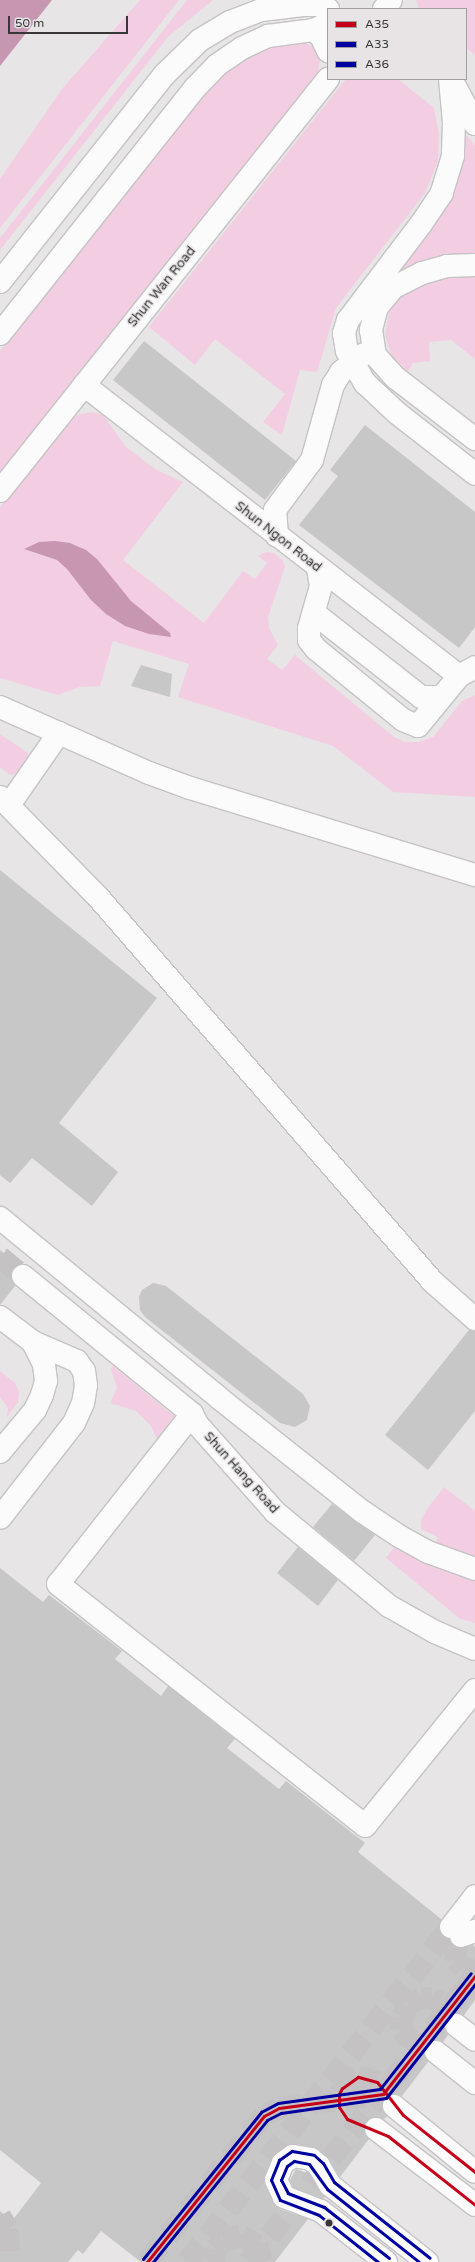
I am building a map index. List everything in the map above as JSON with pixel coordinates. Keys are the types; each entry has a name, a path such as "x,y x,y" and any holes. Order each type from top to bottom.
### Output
{"main road":[{"path":"385,8 392,0"},
{"path":"0,282 164,75 200,40 230,22 262,10 301,5 318,5 327,9"},
{"path":"0,334 212,70 230,55 254,42 283,32 320,27 321,36 327,49"},
{"name":"Shun Wan Road","path":"0,490 327,78"},
{"path":"450,80 454,123 453,156 442,193 422,224 348,320 344,333 352,362 365,383 393,409 475,474"},
{"path":"451,80 475,124"},
{"path":"457,80 475,88"},
{"path":"475,265 446,266 422,274 394,288 378,307 371,330 375,355 396,378 475,439"},
{"path":"277,536 275,510 312,460 333,385 352,362 363,354 375,355"},
{"name":"Shun Ngon Road","path":"84,385 318,569 467,672"},
{"path":"318,569 321,586 309,640 316,649 403,720 418,726 441,697 467,672"},
{"path":"314,613 421,697 441,697"},
{"path":"0,707 149,773 190,788 475,875"},
{"path":"59,733 5,801 98,897 433,1282 475,1319"},
{"path":"0,1218 219,1398 350,1501 399,1536 428,1552 475,1569"},
{"name":"Shun Hang Road","path":"23,1276 190,1414 275,1512 389,1606 429,1629 475,1649"},
{"path":"0,1317 34,1342 77,1361 84,1371 86,1385 83,1403 74,1423 0,1518"},
{"path":"0,1452 35,1410 42,1395 46,1381 44,1364 34,1342"},
{"path":"201,1383 190,1414 58,1584 365,1826 475,1690"},
{"path":"190,1414 219,1398"},
{"path":"462,1931 475,1896"},
{"path":"456,2025 475,2040"},
{"path":"436,2052 475,2083"},
{"path":"394,2106 475,2172"},
{"path":"376,2129 475,2205"},
{"path":"386,2262 327,2215 284,2197 276,2180 283,2163 293,2156 311,2159 319,2166 330,2185 427,2262"}],"shaded area":[{"path":"0,0 52,0 0,66"},
{"path":"140,0 179,0 0,228 0,179 62,89"},
{"path":"187,0 213,0 168,37 0,250 0,238"},
{"path":"416,0 475,0 475,55 467,49 467,8 419,8"},
{"path":"300,41 314,47 320,58 318,72 0,475 0,351 208,88 236,62 269,47"},
{"path":"345,80 399,80 434,108 439,134 438,161 425,193 336,308 317,372 300,370 282,435 263,422 285,394 215,339 195,365 149,327"},
{"path":"464,136 468,136 475,146 475,256 442,258 361,328 363,312"},
{"path":"475,272 475,359 451,340 429,342 430,361 413,363 408,372 391,355 385,335 389,313 399,296 416,283"},
{"path":"91,412 103,415 126,447 155,469 183,482 123,560 204,623 243,571 255,579 267,563 258,556 266,552 274,553 283,561 285,567 268,617 269,628 278,645 267,659 282,670 295,655 394,737 405,742 419,742 433,737 462,701 475,695 475,797 393,792 333,746 178,697 189,664 113,641 100,686 80,687 58,695 0,678 0,507 65,424 78,415"},
{"path":"55,541 70,543 86,550 97,559 131,601 170,633 171,637 149,634 125,626 106,614 91,600 67,569 57,560 24,549 39,542"},
{"path":"0,734 28,753 27,760 15,774 10,775 0,767"},
{"path":"113,1366 174,1416 157,1439 151,1426 136,1411 110,1403 117,1388 111,1369"},
{"path":"0,1371 15,1383 19,1392 18,1402 7,1417 8,1408 0,1397"},
{"path":"444,1487 475,1511 475,1556 436,1543 438,1537 421,1529 421,1520 427,1509"},
{"path":"395,1546 425,1563 475,1580 475,1623 459,1618 386,1558"}],"building":[{"path":"144,341 296,461 265,500 113,380"},
{"path":"365,425 475,512 475,627 459,648 299,525 338,476 330,470"},
{"path":"141,665 172,674 170,697 131,686"},
{"path":"0,870 157,998 59,1123 118,1172 92,1206 32,1158 10,1183 0,1175"},
{"path":"0,1250 18,1264 11,1274 15,1286 0,1305"},
{"path":"153,1283 166,1286 303,1394 310,1406 307,1420 295,1427 280,1423 145,1317 140,1310 139,1297 142,1290"},
{"path":"469,1330 475,1331 475,1411 428,1470 385,1435"},
{"path":"332,1504 375,1535 354,1561 313,1527"},
{"path":"298,1547 338,1580 318,1606 277,1573"},
{"path":"0,1568 43,1602 49,1595 122,1651 115,1659 161,1696 168,1686 235,1739 227,1748 279,1789 286,1781 365,1843 358,1852 441,1919 440,1932 453,1946 459,1948 473,1945 475,1947 475,2000 464,2015 452,2013 446,2018 444,2029 448,2035 443,2042 432,2040 426,2045 424,2056 428,2062 402,2096 390,2094 384,2098 382,2110 387,2116 384,2119 377,2117 366,2121 364,2128 369,2139 340,2177 327,2157 313,2147 295,2144 286,2146 272,2158 264,2181 273,2202 280,2209 308,2219 275,2262 141,2262 101,2231 83,2254 78,2250 68,2262 0,2262 0,2211 12,2221 41,2183 0,2150"},
{"path":"296,2169 309,2174 325,2197 323,2199 293,2187 290,2180"}],"tunnel":[{"path":"0,1257 23,1276"},
{"path":"187,2262 451,1927"},
{"path":"461,1936 455,1948 456,1960 463,1968 475,1971"},
{"path":"249,2262 475,1976"},
{"path":"433,2050 411,2041 401,2030 402,2017 408,2005 421,1998 432,1998 439,2002 454,2023"},
{"path":"338,2102 339,2094 346,2083 358,2077 377,2082 391,2102"},
{"path":"147,2262 264,2116 279,2108 383,2094"},
{"path":"0,2216 8,2229 9,2262"},
{"path":"214,2262 216,2249 223,2241 241,2235 257,2245 262,2262"}],"transit line":[{"name":"A36","path":"143,2259 261,2112 278,2103 380,2089 471,1973"},
{"name":"A35","path":"147,2262 264,2116 279,2108 383,2094 475,1976"},
{"name":"A33","path":"153,2262 267,2120 281,2113 386,2098 475,1984"},
{"name":"A35","path":"475,2172 403,2115 377,2082 358,2077 342,2088 339,2094 339,2107 347,2119 388,2136 475,2205"},
{"name":"A36","path":"378,2262 319,2215 280,2200 271,2180 279,2160 292,2151 314,2155 323,2163 334,2182 430,2258"},
{"name":"A33","path":"389,2258 324,2207 288,2193 281,2180 287,2166 294,2161 309,2164 327,2189 419,2262"}]}
